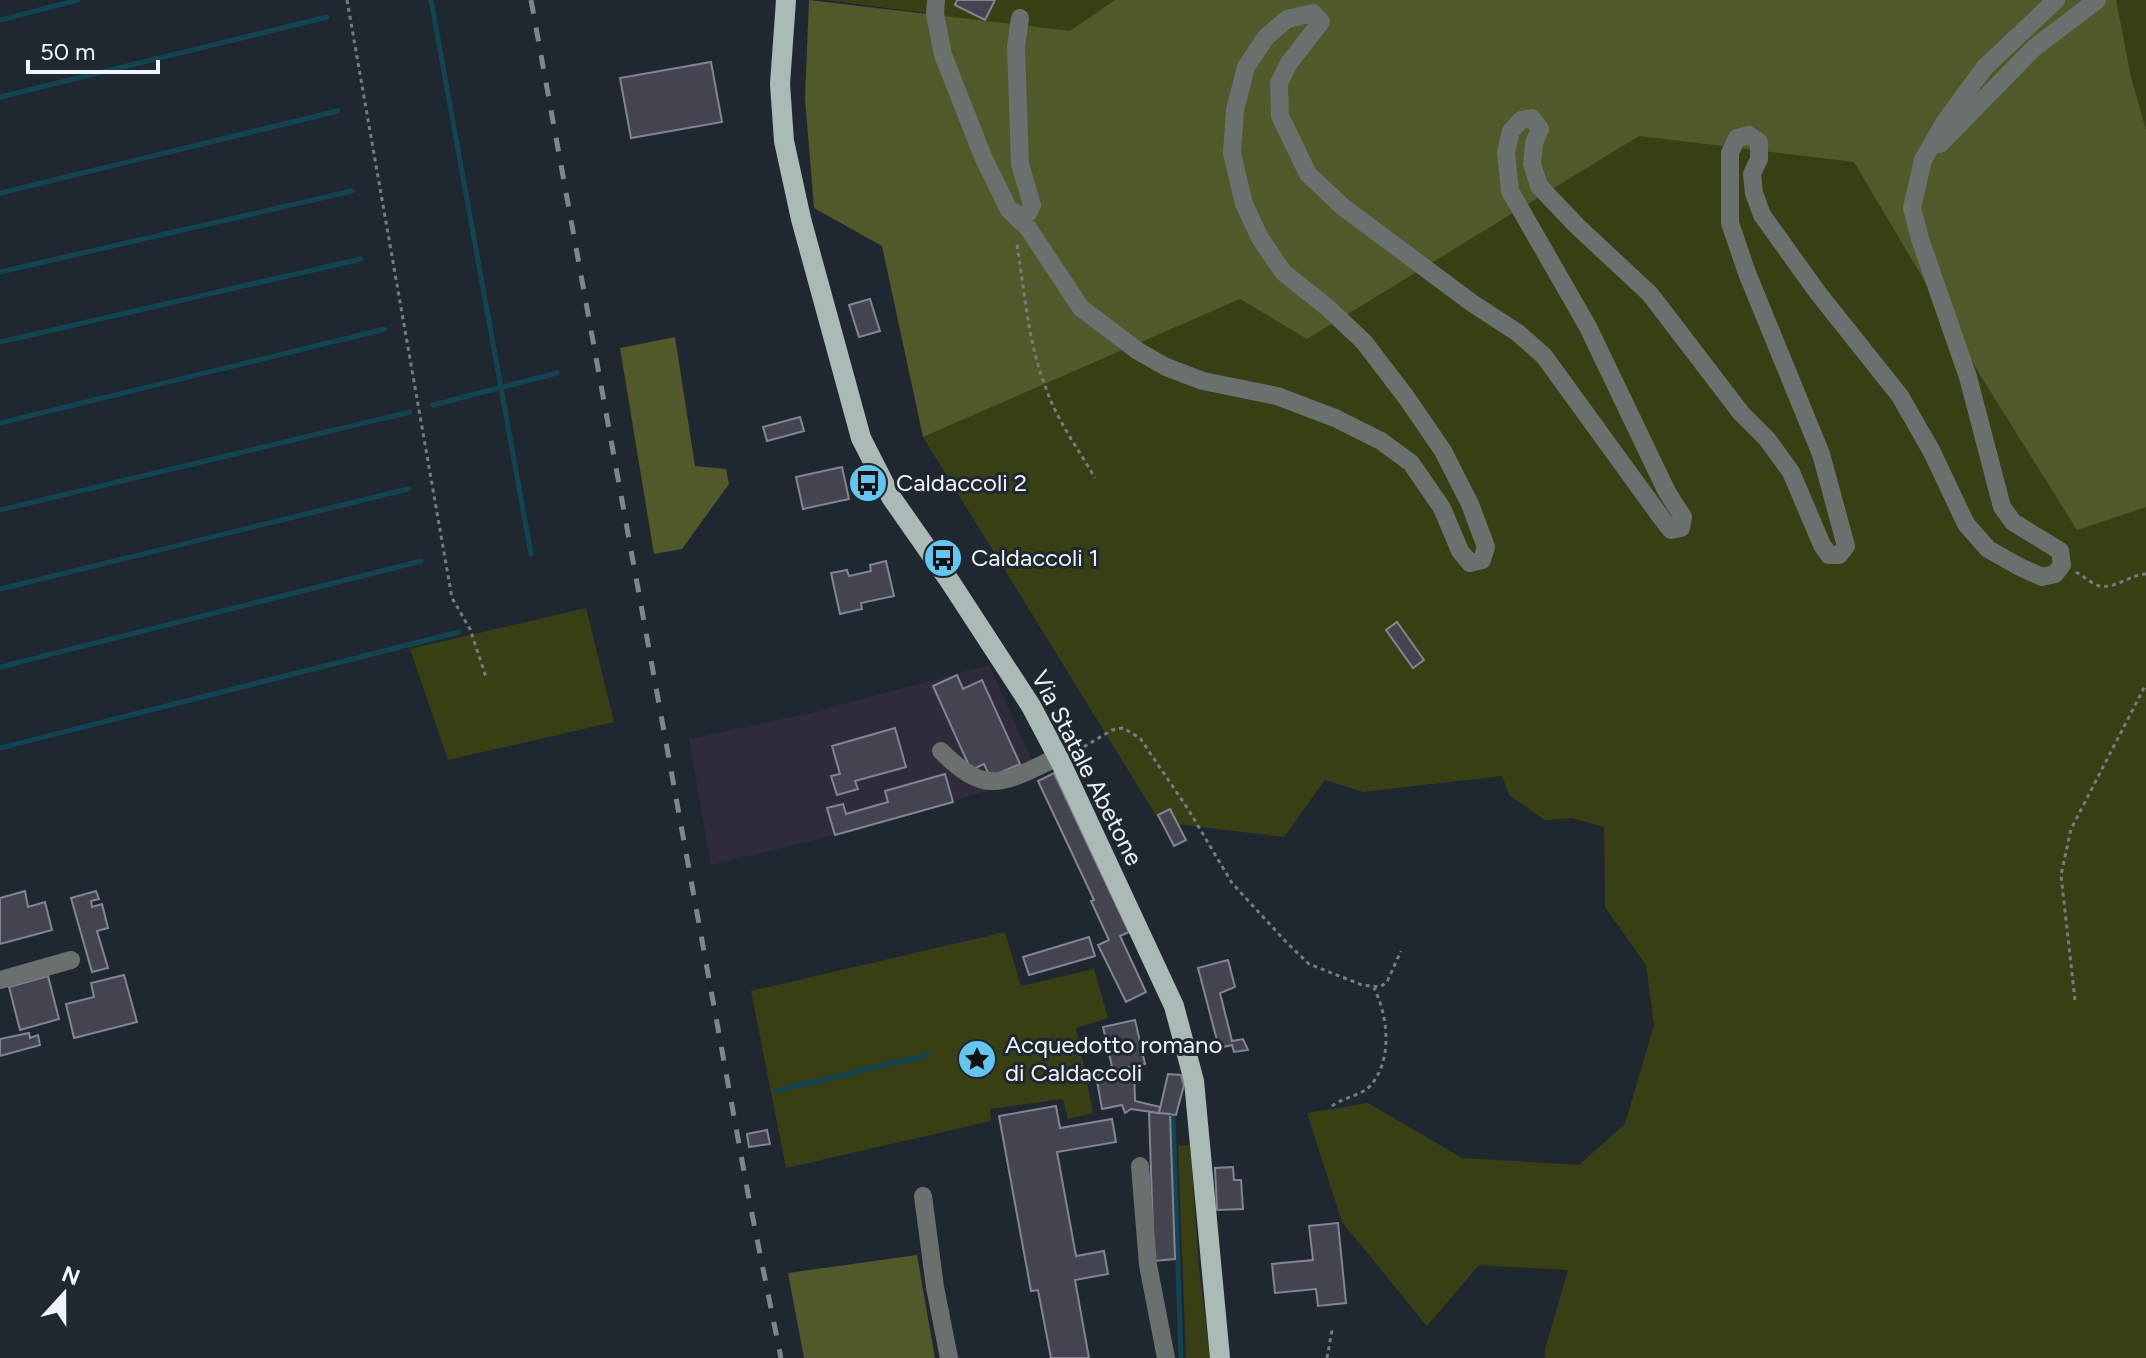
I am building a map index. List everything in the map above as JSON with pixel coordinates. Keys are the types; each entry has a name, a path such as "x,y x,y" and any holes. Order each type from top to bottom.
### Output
{"main road":[{"name":"Via Statale Abetone","path":"786,0 780,84 784,141 801,219 861,438 891,497 1005,664 1059,759 1167,989 1183,1037 1194,1081 1220,1358"}],"lane":[{"path":"936,0 935,14 943,55 984,159 1009,210 1028,228 1081,308 1138,351 1166,367 1203,381 1277,396 1335,418 1381,441 1411,463 1442,508 1460,551 1470,563 1482,560 1486,547 1470,504 1443,451 1364,342 1283,272 1260,238 1244,204 1232,153 1235,110 1246,67 1266,37 1287,19 1313,13 1321,22 1289,63 1279,83 1280,116 1308,174 1343,207 1472,303 1518,333 1544,356 1663,520 1671,530 1681,528 1683,517 1667,492 1588,327 1510,191 1506,152 1511,131 1521,120 1532,118 1540,129 1534,143 1532,164 1539,186 1650,294 1741,413 1767,439 1791,472 1822,545 1829,555 1839,555 1846,546 1821,454 1747,273 1730,223 1730,153 1737,138 1749,135 1759,142 1759,159 1752,174 1754,193 1762,215 1818,293 1900,396 1932,452 1966,524 1988,549 2042,577 2055,574 2062,565 2060,551 2013,522 2002,507 1968,377 1912,208 1923,160 1944,123 1985,67 2056,0"},
{"path":"1923,160 2034,48 2097,0"},
{"path":"1009,210 1022,216 1032,205 1020,164 1016,47 1020,18"},
{"path":"941,751 969,776 982,781 1013,778 1059,759"},
{"path":"0,980 71,960"},
{"path":"1140,1166 1148,1265 1166,1358"},
{"path":"923,1196 935,1287 949,1358"}],"path":[{"path":"347,0 452,598 470,629 486,677"},
{"path":"1009,210 1024,305 1047,393 1095,478"},
{"path":"2062,565 2100,586 2114,585 2141,573 2146,574"},
{"path":"2075,1000 2061,875 2071,829 2146,684"},
{"path":"1059,759 1112,730 1131,730 1140,738 1188,809 1232,883 1309,964 1374,988 1387,982 1401,951"},
{"path":"1332,1106 1371,1086 1385,1056 1385,1014 1374,988"},
{"path":"1327,1358 1332,1330"}],"shaded area":[{"path":"989,665 1039,776 835,835 711,865 689,739 806,714"}],"green space":[{"path":"809,0 1070,31 1115,0 2116,0 2131,77 2146,130 2146,507 2077,530 1982,378 1854,162 1639,136 1307,339 1240,299 923,437 882,246 814,208 805,99"},
{"path":"826,0 2146,0 2146,1358 1545,1358 1568,1270 1479,1265 1427,1326 1342,1222 1307,1113 1368,1103 1462,1158 1579,1165 1625,1124 1654,1025 1646,965 1605,907 1604,827 1572,818 1545,820 1509,795 1502,776 1363,792 1325,780 1284,837 1160,822 923,437 1139,343 940,15"},
{"path":"675,337 695,466 726,469 729,484 682,549 654,554 620,348"},
{"path":"586,608 614,722 448,760 410,649"},
{"path":"1005,932 1021,986 1094,969 1108,1018 1076,1028 1093,1113 1068,1119 1063,1099 990,1109 991,1121 786,1168 751,991"},
{"path":"1190,1145 1199,1268 1210,1358 1186,1358 1178,1146"},
{"path":"917,1255 935,1358 804,1358 788,1273"}],"building":[{"path":"957,0 995,0 985,20 955,5"},
{"path":"711,62 722,122 631,138 620,78"},
{"path":"870,299 880,331 859,337 849,305"},
{"path":"800,417 804,431 767,441 763,427"},
{"path":"842,467 849,499 803,509 796,477"},
{"path":"886,561 894,596 861,603 862,609 840,614 831,573 847,570 849,576 871,571 870,565"},
{"path":"1397,622 1424,660 1413,668 1386,630"},
{"path":"957,675 963,689 982,680 1020,764 990,777 984,764 971,770 933,686"},
{"path":"895,728 906,767 855,781 858,789 837,795 831,776 840,774 832,746"},
{"path":"1054,773 1129,932 1120,936 1146,992 1126,1002 1098,945 1109,940 1091,901 1094,900 1038,781"},
{"path":"945,774 953,802 835,835 827,808 843,804 846,814 888,802 885,791"},
{"path":"1170,809 1186,840 1174,846 1158,815"},
{"path":"25,891 28,907 45,902 52,930 0,944 0,898"},
{"path":"96,891 99,899 91,901 92,907 102,904 108,928 97,931 108,968 92,972 71,898"},
{"path":"1089,937 1095,956 1029,975 1023,957"},
{"path":"1228,960 1235,987 1220,993 1232,1041 1243,1039 1248,1050 1234,1052 1232,1045 1219,1048 1198,968"},
{"path":"124,975 137,1022 74,1038 66,1004 94,997 91,983"},
{"path":"48,976 59,1019 20,1030 9,987"},
{"path":"1135,1020 1145,1064 1113,1071 1103,1027"},
{"path":"29,1033 30,1038 38,1035 40,1045 0,1056 0,1039"},
{"path":"1134,1066 1135,1101 1160,1107 1159,1113 1131,1109 1125,1113 1122,1105 1102,1109 1096,1075"},
{"path":"1168,1074 1181,1075 1184,1085 1176,1115 1159,1113"},
{"path":"1056,1106 1060,1128 1112,1119 1116,1142 1057,1152 1076,1256 1104,1251 1108,1274 1075,1280 1089,1358 1051,1358 1038,1290 1031,1291 999,1116"},
{"path":"1149,1112 1170,1114 1175,1259 1154,1261"},
{"path":"767,1130 770,1144 749,1147 747,1134"},
{"path":"1233,1167 1234,1180 1241,1180 1243,1209 1217,1210 1215,1168"},
{"path":"1338,1223 1346,1303 1318,1306 1316,1289 1275,1293 1272,1264 1313,1260 1309,1226"}],"waterway":[{"path":"0,20 78,0"},
{"path":"431,0 531,554"},
{"path":"0,97 327,17"},
{"path":"0,193 338,111"},
{"path":"0,272 352,191"},
{"path":"0,342 361,259"},
{"path":"0,423 385,329"},
{"path":"433,405 557,373"},
{"path":"0,510 410,412"},
{"path":"0,589 408,489"},
{"path":"0,667 421,561"},
{"path":"0,748 459,632"},
{"path":"775,1091 928,1055"},
{"path":"1173,1117 1181,1358"}],"railway":[{"path":"531,0 749,1199 781,1358"}],"place":[{"name":"Caldaccoli 2","path":"868,483"},
{"name":"Caldaccoli 1","path":"943,558"},
{"name":"Acquedotto romano di Caldaccoli","path":"977,1059"}]}
